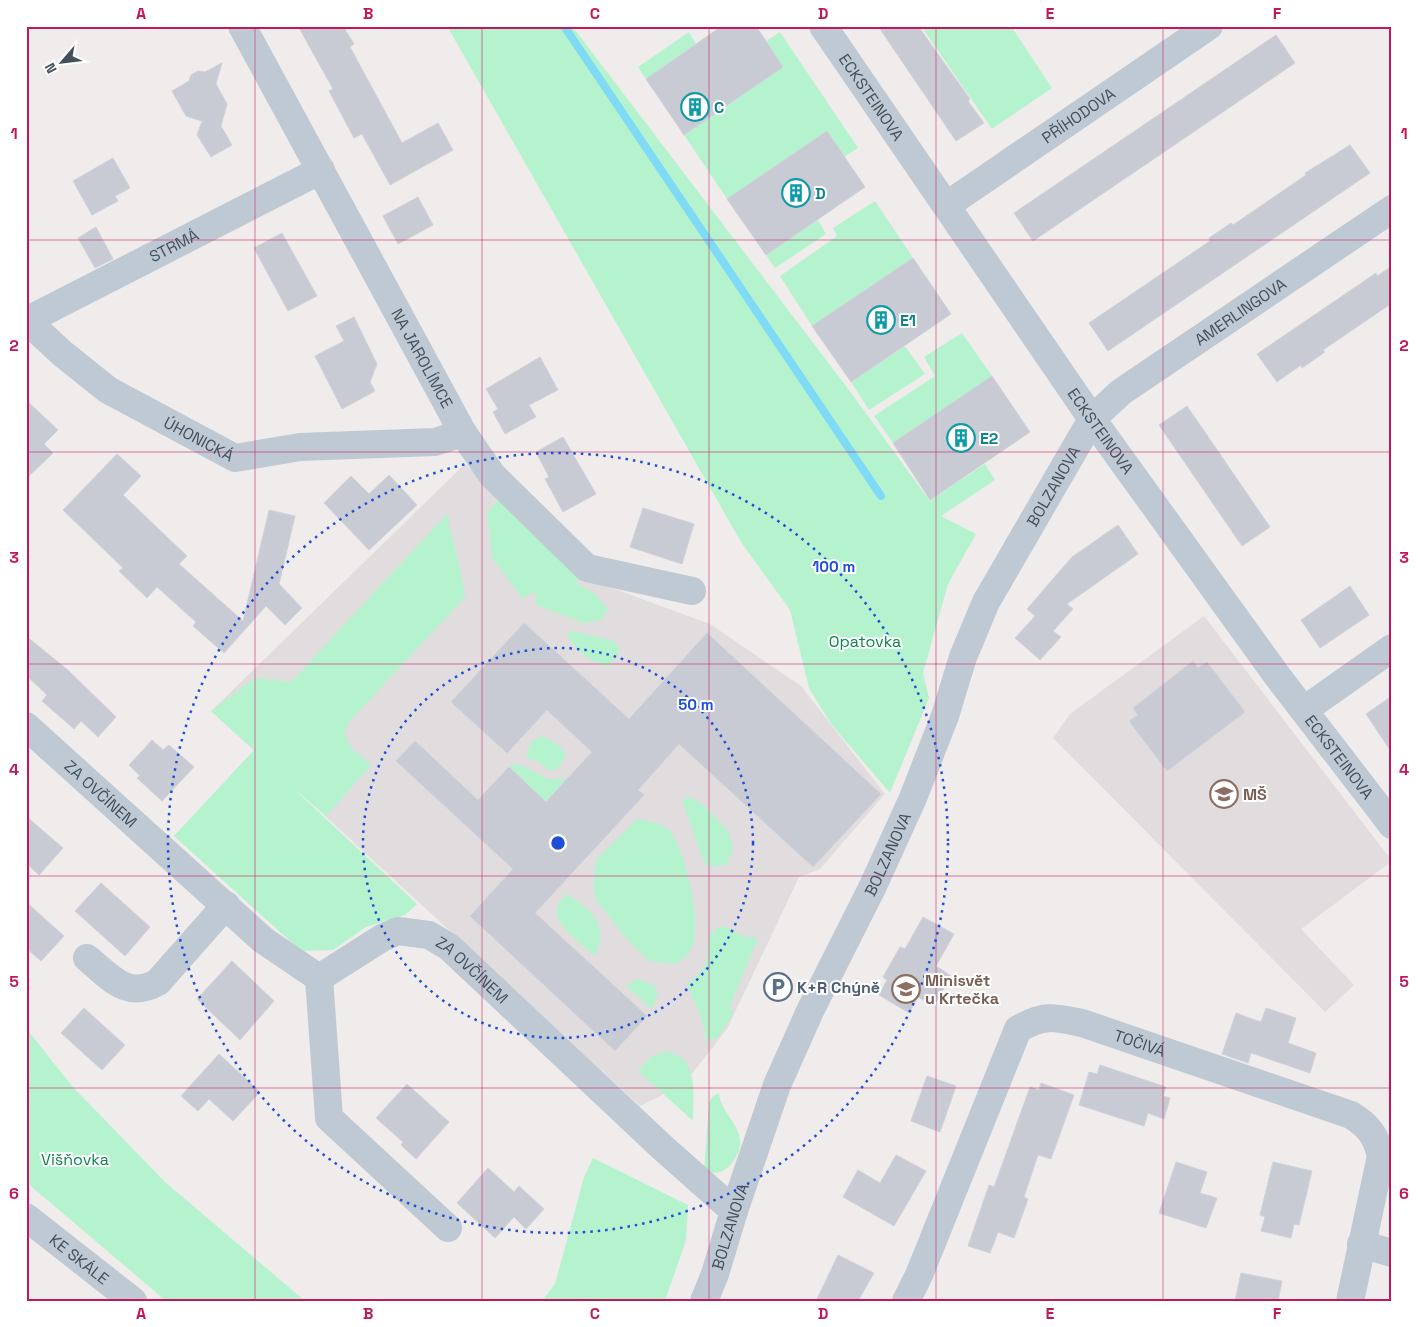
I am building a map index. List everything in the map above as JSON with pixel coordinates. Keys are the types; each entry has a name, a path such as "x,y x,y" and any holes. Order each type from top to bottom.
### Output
{"street":[{"name":"NA JAROLÍMCE","path":"242,26 463,433 492,475 588,568 692,591"},
{"name":"ECKSTEINOVA","path":"823,26 1092,419 1273,670 1392,825"},
{"name":"PŘÍHODOVA","path":"947,205 1209,26"},
{"name":"STRMÁ","path":"26,321 321,170"},
{"name":"AMERLINGOVA","path":"1092,419 1121,392 1392,209"},
{"name":"ÚHONICKÁ","path":"26,321 108,390 235,458 300,447 435,442 463,433"},
{"name":"BOLZANOVA","path":"704,1301 715,1274 734,1211 777,1085 810,1011 874,886 913,798 986,602 1092,419"},
{"path":"1304,710 1392,648"},
{"name":"ZA OVČÍNEM","path":"26,726 193,878 226,905 262,940 319,978 382,938 398,931 429,935 449,947 662,1148 734,1211"},
{"path":"87,958 117,983 132,990 146,990 158,982 226,905"},
{"path":"319,978 329,1118 448,1228"},
{"name":"TOČIVÁ","path":"906,1301 920,1275 1018,1029 1034,1020 1050,1016 1082,1023 1351,1115 1367,1125 1377,1141 1381,1156 1350,1301"},
{"name":"KE SKÁLE","path":"26,1217 133,1301"},
{"path":"1361,1244 1392,1253"}],"shaded area":[{"path":"465,464 582,577 710,624 801,686 885,794 820,869 799,877 728,1027 717,1042 683,1085 640,1106 211,711"},
{"name":"MŠ","path":"1204,616 1392,861 1301,929 1354,985 1325,1012 1053,738 1070,714"}],"green space":[{"name":"Opatovka","path":"447,26 572,26 846,386 932,504 930,500 985,464 995,480 941,516 976,534 948,584 923,673 929,698 890,793 831,724 809,688 790,610 741,542"},
{"path":"921,26 1011,26 1052,88 992,129"},
{"path":"689,32 696,44 646,79 638,67"},
{"path":"780,32 858,148 844,157 827,131 727,199 684,135 783,67 766,41"},
{"path":"875,201 913,258 812,326 780,276 837,236 833,228"},
{"path":"818,220 826,234 775,268 766,255"},
{"path":"962,333 992,376 893,443 874,416 935,376 924,357"},
{"path":"905,346 925,374 869,410 851,382"},
{"path":"500,498 582,577 575,583 593,592 608,609 601,620 584,623 536,605 535,591 523,599 492,558 487,512"},
{"path":"447,514 466,596 349,722 344,734 352,748 371,765 326,816 292,787 417,904 405,915 366,927 333,950 301,951 174,836 254,750 211,711 255,678 291,682"},
{"path":"573,631 614,641 619,648 617,657 608,666 590,659 573,645 567,634"},
{"path":"541,736 556,743 566,755 557,770 548,770 538,761 530,760 526,753 532,741"},
{"path":"511,764 523,766 548,779 567,779 546,802 509,767"},
{"path":"688,797 695,799 703,805 727,831 732,843 732,850 726,865 709,867 703,860 682,800"},
{"path":"637,819 656,823 671,833 677,843 687,873 694,909 694,940 689,953 676,964 649,961 624,936 597,901 593,886 596,860"},
{"path":"567,894 591,912 596,919 600,935 595,956 564,928 559,920 557,911 559,903"},
{"path":"725,926 742,936 758,938 729,1008 734,1012 720,1035 707,1043 700,1014 687,985 705,964 708,954 708,938 715,929"},
{"path":"637,979 654,985 658,994 652,1009 626,986"},
{"name":"Višňovka","path":"26,1028 72,1086 165,1182 305,1301 166,1301 26,1182"},
{"path":"663,1052 675,1054 689,1067 693,1088 693,1121 638,1071 651,1057"},
{"path":"719,1093 721,1102 739,1134 740,1143 738,1153 731,1164 722,1171 712,1173 704,1171 709,1103 712,1097"},
{"path":"593,1158 688,1205 686,1240 665,1301 542,1301 555,1284 584,1177"}],"building":[{"path":"298,26 343,26 354,44 350,47 402,143 438,123 453,150 390,185 362,134 354,138 329,91 333,89"},
{"name":"C","path":"722,26 756,26 783,67 684,135 646,79"},
{"path":"878,26 918,26 970,99 968,101 984,123 956,141"},
{"path":"1276,35 1295,63 1033,241 1014,213"},
{"path":"222,63 216,84 227,104 221,126 232,145 211,157 197,135 202,121 186,116 172,91 189,81 191,75 198,71 205,72"},
{"name":"D","path":"827,131 865,187 766,255 727,199"},
{"path":"1350,145 1370,173 1108,351 1089,323 1210,241 1209,238 1231,223 1233,225 1306,175 1305,173"},
{"path":"113,158 130,188 115,196 118,201 92,215 73,181"},
{"path":"418,197 433,225 398,244 383,216"},
{"path":"96,227 113,259 95,268 78,238"},
{"path":"282,233 317,296 288,311 254,248"},
{"name":"E1","path":"913,258 951,314 851,382 812,326"},
{"path":"1392,266 1392,303 1323,350 1325,352 1302,368 1301,365 1277,382 1257,354 1376,273 1377,276"},
{"path":"354,317 377,364 370,382 375,391 342,409 315,356 344,341 336,326"},
{"path":"540,357 558,390 529,405 536,417 505,434 493,412 498,409 486,389"},
{"name":"E2","path":"992,376 1030,432 930,500 893,443"},
{"path":"26,400 58,430 44,444 53,453 26,479"},
{"path":"1187,406 1270,527 1242,546 1159,425"},
{"path":"563,437 596,494 563,512 545,479 549,477 536,452"},
{"path":"117,454 141,476 123,495 187,556 179,564 243,621 269,510 295,516 279,584 302,608 285,625 266,606 224,653 193,626 196,622 157,587 147,598 119,571 123,568 63,510"},
{"path":"389,475 417,505 369,550 324,503 351,476 369,494"},
{"path":"643,508 694,524 682,564 630,547"},
{"path":"1118,525 1138,554 1067,604 1073,609 1053,631 1061,637 1040,660 1015,638 1035,616 1027,609 1072,557"},
{"path":"1350,586 1369,615 1320,648 1301,620"},
{"path":"524,623 629,719 707,633 881,794 813,867 679,744 638,790 644,795 535,913 647,1016 615,1051 470,916 513,869 396,761 415,741 478,800 509,767 546,802 592,752 547,710 507,753 451,702"},
{"path":"26,636 69,671 116,717 98,737 81,721 74,729 42,701 47,695 26,675"},
{"path":"1193,661 1198,668 1207,662 1245,712 1167,771 1129,721 1138,715 1133,708"},
{"path":"1392,696 1392,753 1366,714"},
{"path":"152,740 163,750 169,745 194,767 162,801 137,778 140,776 129,765"},
{"path":"26,816 63,848 39,875 26,863"},
{"path":"101,883 150,927 125,956 75,911"},
{"path":"26,902 64,936 41,961 26,948"},
{"path":"923,917 954,934 936,966 951,976 934,1006 918,997 909,1013 879,995 887,980 883,977 900,947 905,949"},
{"path":"232,961 274,1001 240,1040 197,999"},
{"path":"84,1008 125,1045 102,1070 61,1033"},
{"path":"1266,1008 1296,1018 1288,1043 1316,1053 1310,1073 1251,1053 1248,1063 1222,1054 1236,1013 1261,1022"},
{"path":"219,1054 260,1092 233,1121 209,1099 198,1111 181,1096"},
{"path":"1100,1065 1166,1087 1163,1096 1170,1098 1164,1119 1148,1113 1144,1126 1079,1105 1089,1072 1097,1074"},
{"path":"927,1076 956,1086 940,1132 911,1121"},
{"path":"1041,1083 1074,1095 1051,1159 1038,1155 1024,1197 1028,1199 1014,1238 998,1232 990,1253 968,1246 989,1185 994,1187 1030,1087 1039,1090"},
{"path":"407,1084 449,1122 416,1159 401,1145 403,1142 376,1118"},
{"path":"896,1155 926,1171 894,1226 843,1197 858,1170 880,1183"},
{"path":"1176,1162 1207,1172 1200,1193 1217,1198 1206,1228 1159,1213"},
{"path":"1273,1162 1312,1171 1299,1225 1294,1224 1291,1238 1261,1231 1265,1217 1260,1215"},
{"path":"488,1168 514,1192 519,1186 544,1209 526,1229 514,1217 495,1238 457,1203"},
{"path":"838,1255 874,1273 858,1301 816,1301"},
{"path":"1241,1273 1282,1281 1278,1301 1235,1301"}],"waterway":[{"path":"564,26 881,496"}],"place":[{"name":"C","path":"695,107"},
{"name":"D","path":"796,193"},
{"name":"E1","path":"881,320"},
{"name":"E2","path":"961,438"},
{"name":"MŠ","path":"1224,794"},
{"name":"K+R Chýně","path":"778,987"},
{"name":"Minisvět u Krtečka","path":"906,989"}]}
